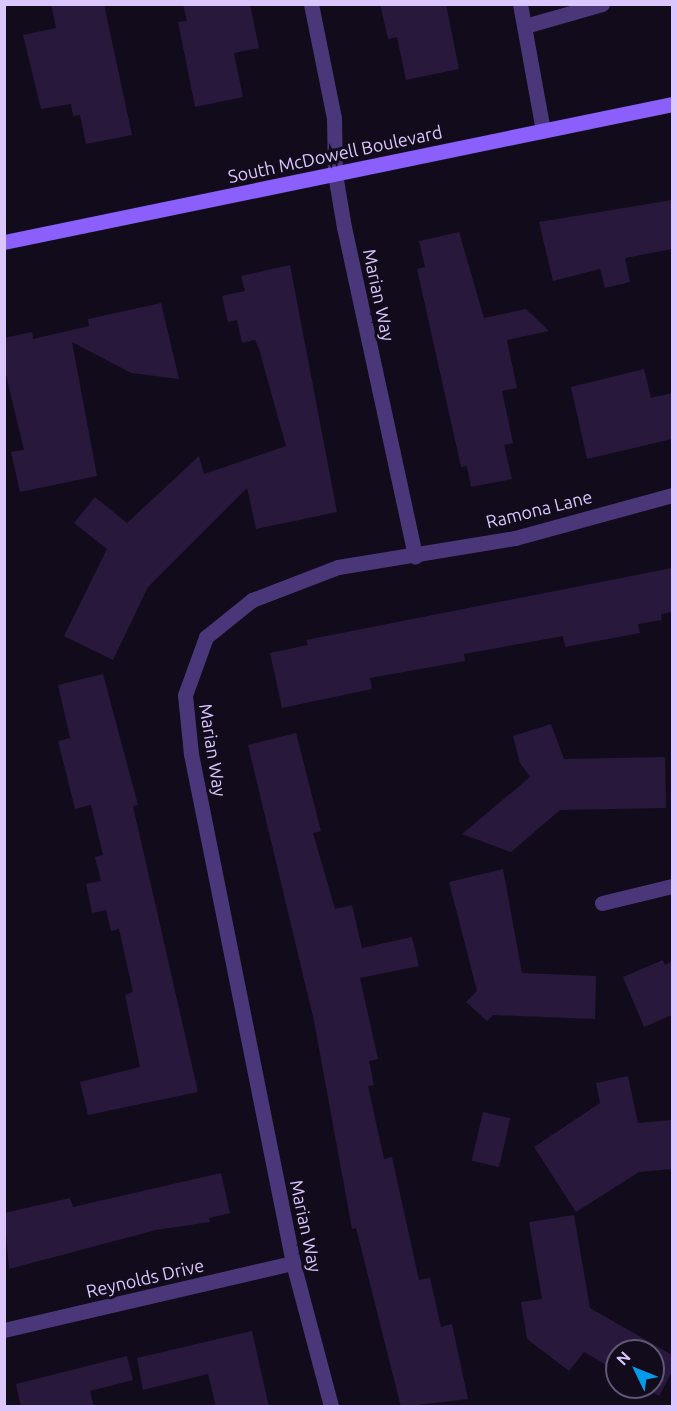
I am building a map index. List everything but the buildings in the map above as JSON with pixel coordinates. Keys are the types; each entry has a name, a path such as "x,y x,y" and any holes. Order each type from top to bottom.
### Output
{"main road":[{"name":"South McDowell Boulevard","path":"4,242 672,104"}],"street":[{"name":"Marian Way","path":"311,4 334,118 334,174 415,556 338,567 252,600 206,636 185,695 193,765 293,1263 331,1407"},
{"path":"520,4 543,131"},
{"path":"525,26 602,4"},
{"name":"Ramona Lane","path":"415,556 515,538 672,495"},
{"path":"602,903 672,886"},
{"name":"Reynolds Drive","path":"4,1329 293,1263"}]}
